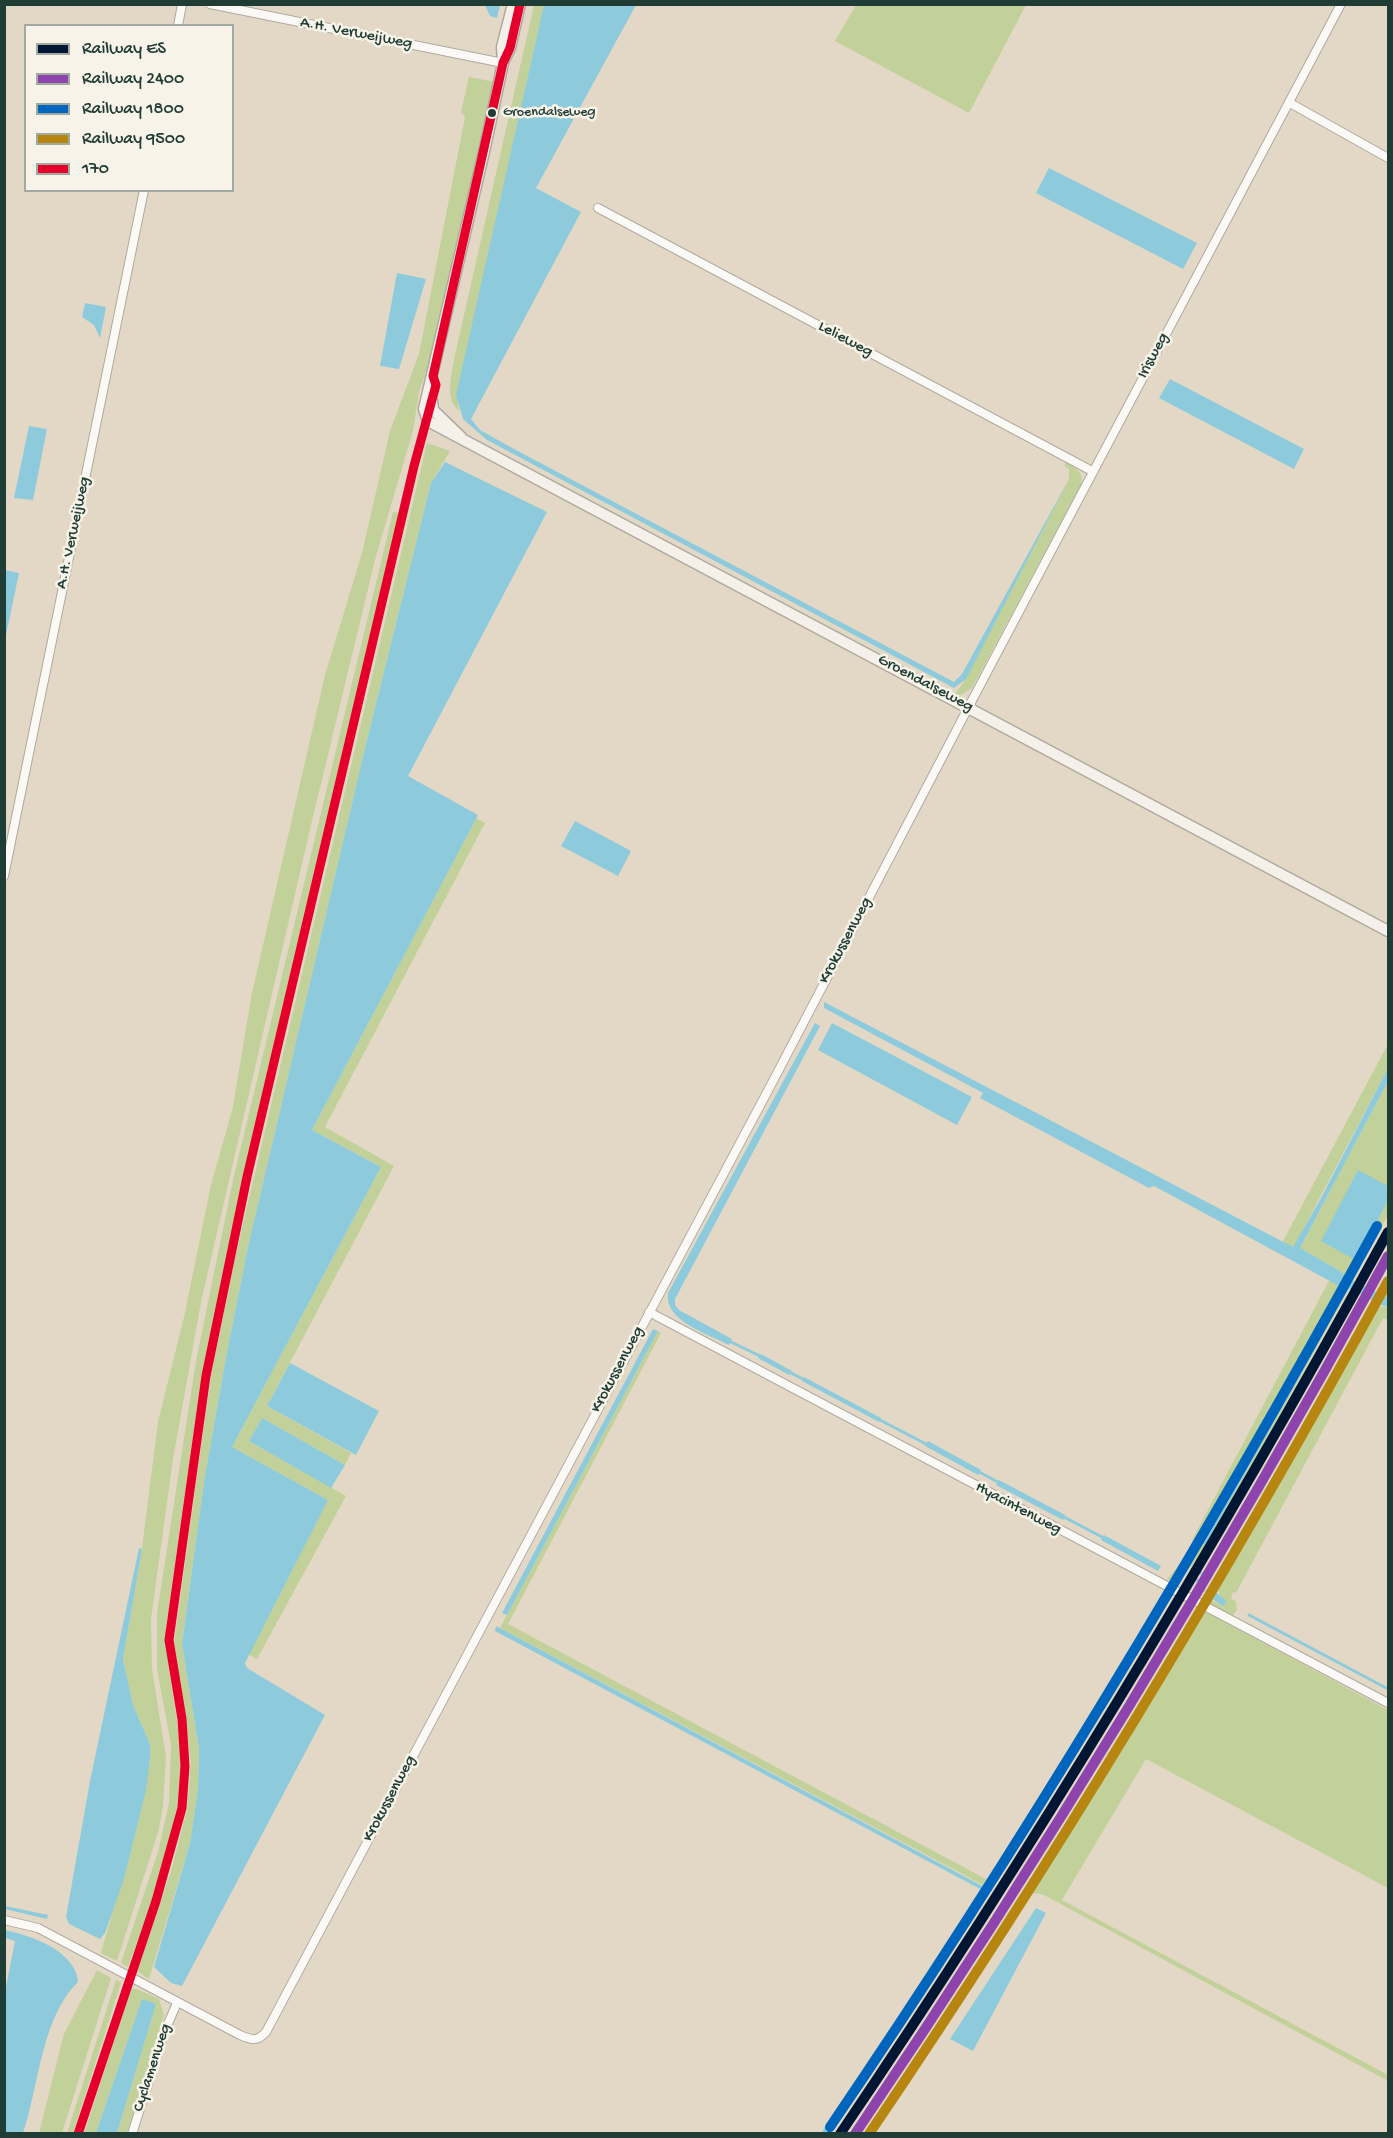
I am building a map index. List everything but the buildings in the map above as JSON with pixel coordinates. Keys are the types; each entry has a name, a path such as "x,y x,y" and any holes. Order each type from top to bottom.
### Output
{"street":[{"path":"178,24 182,4"},
{"name":"A.H. Verweijweg","path":"210,4 503,63"},
{"path":"503,63 502,47 513,4"},
{"path":"428,421 424,409 503,63 510,48 520,4"},
{"name":"Irisweg","path":"968,708 1341,4"},
{"path":"1290,103 1389,158"},
{"name":"A.H. Verweijweg","path":"4,876 144,192"},
{"name":"Lelieweg","path":"598,208 1092,471"},
{"path":"428,421 436,385 433,376"},
{"name":"Groendalseweg","path":"432,401 433,410 462,437"},
{"name":"Groendalseweg","path":"428,421 445,431 462,437 634,531 1389,931"},
{"name":"Krokussenweg","path":"177,2003 252,2040 260,2039 266,2032 968,708"},
{"name":"Hyacintenweg","path":"649,1312 1389,1703"},
{"path":"4,1920 38,1928 177,2003"},
{"name":"Cyclamenweg","path":"132,2133 166,2027 177,2003"}],"green space":[{"path":"534,5 544,5 457,395 459,411 454,406 450,392 452,369"},
{"path":"856,5 1026,5 969,113 835,41"},
{"path":"469,77 495,82 435,345 419,392 413,431 376,556 310,829 201,1302 173,1459 151,1619 152,1669 166,1757 163,1806 159,1829 117,1961 101,1953 139,1818 150,1758 150,1744 133,1705 123,1659 142,1548 158,1422 184,1317 211,1185 233,1107 252,993 325,675 362,553 390,431 419,354 465,117 461,112"},
{"path":"427,443 450,451 431,483 365,748 248,1247 227,1352 204,1482 182,1644 199,1749 198,1789 190,1843 149,1979 137,1971 171,1871 187,1810 191,1762 174,1643 211,1376 235,1258"},
{"path":"1066,462 1076,468 1080,474 1081,485 972,688 961,695 954,695 963,683 1069,479 1069,469 1064,466"},
{"path":"393,512 398,513 394,536 237,1205 199,1393 166,1627 182,1767 180,1807 169,1853 128,1967 121,1963 158,1852 169,1803 171,1745 157,1669 157,1613 196,1361 233,1180"},
{"path":"476,818 485,823 325,1127 394,1166 267,1406 351,1453 345,1465 262,1418 249,1441 346,1496 257,1659 248,1654 328,1500 232,1447 381,1167 312,1130"},
{"path":"1388,1044 1388,1068 1297,1241 1293,1247 1282,1243"},
{"path":"1388,1081 1388,1215 1352,1282 1340,1271 1300,1248"},
{"path":"1388,1274 1388,1300 1378,1293"},
{"path":"1330,1279 1341,1287 1339,1292 1240,1469 1205,1545 1318,1343 1342,1295 1346,1294 1208,1545 1189,1569 1176,1576 1182,1580 1185,1578 1177,1584 1167,1579 1198,1544 1192,1540"},
{"path":"1374,1305 1388,1308 1388,1320 1383,1318 1236,1593 1233,1592 1231,1598 1236,1602 1237,1610 1229,1616 1204,1601 1208,1593 1210,1599 1223,1606 1216,1583"},
{"path":"658,1331 661,1333 508,1624 986,1879 983,1885 500,1628"},
{"path":"1200,1609 1388,1710 1388,1888 1146,1759 1062,1900 1388,2075 1388,2081 1044,1895 1030,1895 1011,1910"},
{"path":"97,1970 111,1978 62,2133 39,2133 64,2034"},
{"path":"116,1980 121,1983 73,2133 67,2133"},
{"path":"131,1989 137,1989 159,1999 164,2015 127,2133 117,2133 155,2006 142,1999 96,2133 84,2134"}],"water":[{"path":"485,5 500,5 497,18 490,16"},
{"path":"544,5 636,5 536,188 581,212 471,419 480,430 514,449 954,682 962,674 1069,479 966,679 954,688 487,440 463,419 456,395"},
{"path":"1049,168 1197,243 1183,269 1036,193"},
{"path":"397,273 426,279 399,369 380,366"},
{"path":"85,303 106,307 100,338 94,325 82,317"},
{"path":"1170,379 1304,449 1294,469 1159,398"},
{"path":"29,426 47,429 33,500 14,498"},
{"path":"445,462 547,512 408,776 478,815 312,1130 381,1167 232,1447 328,1500 245,1663 247,1668 325,1715 182,1986 171,1983 154,1967 190,1843 198,1789 199,1749 182,1644 204,1482 248,1247 365,748 431,483"},
{"path":"5,570 19,573 4,640"},
{"path":"575,821 631,851 618,876 561,846"},
{"path":"824,1002 1293,1247 1320,1200 1388,1068 1388,1081 1300,1248 1340,1271 1352,1282 1346,1294 1342,1295 1318,1343 1205,1545 1202,1543 1341,1287 1154,1186 1149,1188 980,1098 983,1093 824,1008"},
{"path":"815,1023 820,1026 675,1299 675,1305 679,1310 732,1339 729,1345 680,1319 669,1303 668,1293"},
{"path":"832,1023 972,1097 957,1125 818,1050"},
{"path":"1358,1170 1388,1186 1388,1200 1357,1261 1321,1241"},
{"path":"653,1329 658,1331 507,1615 502,1613"},
{"path":"761,1354 792,1371 789,1375 758,1358"},
{"path":"290,1363 379,1411 356,1455 267,1406"},
{"path":"804,1377 881,1418 879,1422 802,1381"},
{"path":"262,1418 345,1465 331,1488 249,1441"},
{"path":"928,1441 981,1470 978,1475 925,1446"},
{"path":"999,1480 1065,1515 1063,1520 996,1485"},
{"path":"1104,1535 1161,1566 1158,1571 1101,1540"},
{"path":"139,1548 142,1549 123,1659 133,1705 150,1744 150,1758 146,1790 124,1879 105,1933 100,1939 69,1924 66,1917 90,1781"},
{"path":"1216,1583 1217,1593 1227,1602 1223,1606 1208,1596"},
{"path":"496,1626 986,1888 992,1885 973,1919 828,2133 821,2133 928,1975 982,1890 495,1631"},
{"path":"1147,1628 1151,1630 1021,1845 1016,1841"},
{"path":"5,1906 48,1915 47,1919 5,1909"},
{"path":"1036,1908 1046,1913 973,2051 950,2039"},
{"path":"4,1930 39,1940 61,1953 75,1971 78,1982 56,2014 49,2033 23,2133 5,2133 5,1992 15,1941 5,1938"},
{"path":"142,1999 156,2004 117,2133 96,2133"}],"pier":[{"path":"1330,1325 1221,1524 1205,1548 1286,1404"}],"waterway":[{"path":"1340,1279 1388,1303"},
{"path":"731,1342 760,1356"},
{"path":"791,1373 803,1379"},
{"path":"880,1420 926,1444"},
{"path":"979,1472 998,1482"},
{"path":"1064,1517 1102,1537"},
{"path":"1197,1571 1210,1578"},
{"path":"1194,1578 1201,1583 1204,1590"},
{"path":"1249,1615 1388,1689"}],"rail line":[{"name":"1800","path":"830,2127 1046,1796 1182,1570 1377,1226"},
{"name":"ES","path":"840,2134 985,1913 1125,1689 1259,1462 1388,1232"},
{"name":"2400","path":"855,2134 996,1919 1132,1701 1263,1480 1388,1256"},
{"name":"9500","path":"869,2134 1006,1925 1139,1714 1266,1499 1388,1281"}],"transit line":[{"name":"170","path":"78,2134 156,1901 182,1808 185,1766 182,1719 169,1640 206,1376 247,1177 414,466 436,385 433,376 503,63 510,48 520,4"}],"place":[{"name":"Groendalseweg","path":"492,113"}]}
